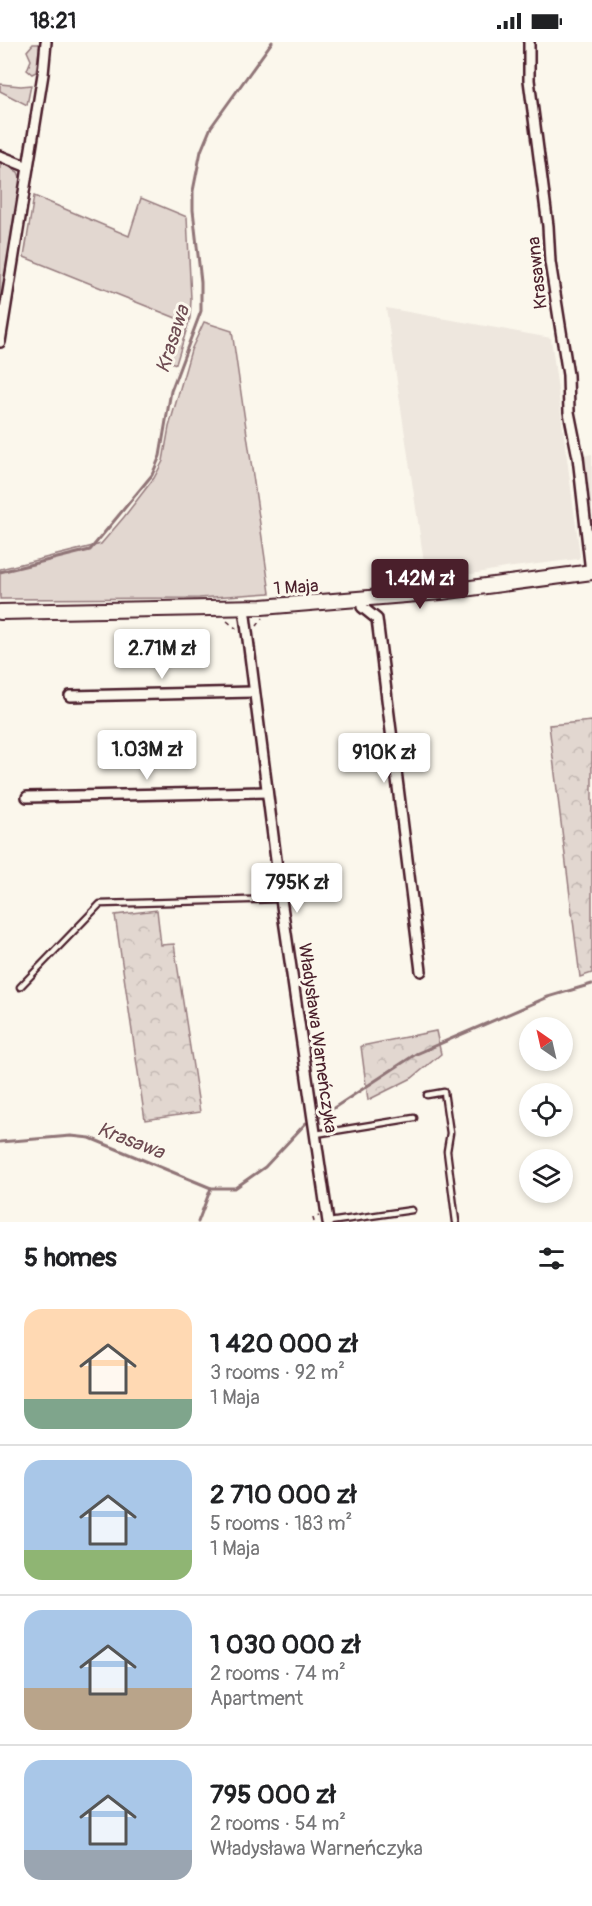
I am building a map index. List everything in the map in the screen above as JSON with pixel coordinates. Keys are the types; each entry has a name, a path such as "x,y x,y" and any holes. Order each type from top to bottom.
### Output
{"main road":[{"name":"1 Maja","path":"0,612 244,608 362,600 504,585 592,572"}],"street":[{"path":"0,342 3,306 28,167 46,42"},
{"name":"Krasawna","path":"529,42 529,80 548,226 550,262 568,375 569,412 592,572"},
{"path":"0,156 28,167"},
{"path":"362,600 362,607 376,620 421,971"},
{"name":"Władysława Warneńczyka","path":"244,608 281,900 328,1222"},
{"path":"70,696 254,692"},
{"path":"27,797 267,792"}],"lane":[{"path":"20,987 100,904 281,900"},
{"path":"427,1095 444,1092 450,1133 447,1151 456,1222"},
{"path":"315,1134 414,1118"},
{"path":"328,1222 348,1221 412,1210"}],"shaded area":[{"path":"386,308 551,338 580,556 578,559 505,568 427,582"},
{"path":"592,454 592,514 583,456"}],"green space":[{"path":"33,44 40,44 36,72 32,74 27,70 31,60 27,51"},
{"path":"0,84 31,85 27,105 0,91"},
{"path":"0,161 18,172 22,182 4,292 0,295"},
{"path":"34,196 129,236 141,198 187,217 190,318 176,364 168,361 181,320 24,257"},
{"path":"204,322 232,331 270,593 199,598 0,599 0,569 101,544 154,478 163,461 169,427 191,350"},
{"path":"592,721 592,973 580,977 549,725"},
{"path":"157,910 161,945 174,944 200,1112 145,1120 115,915"},
{"path":"436,1031 441,1054 412,1078 368,1100 361,1046"}],"waterway":[{"name":"Krasawa","path":"0,572 90,550 152,475 160,456 171,391 201,311 201,282 193,210 193,191 201,151 211,127 272,42"},
{"path":"320,1117 416,1054 548,997 592,984"},
{"path":"211,1188 235,1188 265,1167 306,1123"},
{"name":"Krasawa","path":"0,1142 71,1136 90,1138 211,1188 198,1222"}]}
